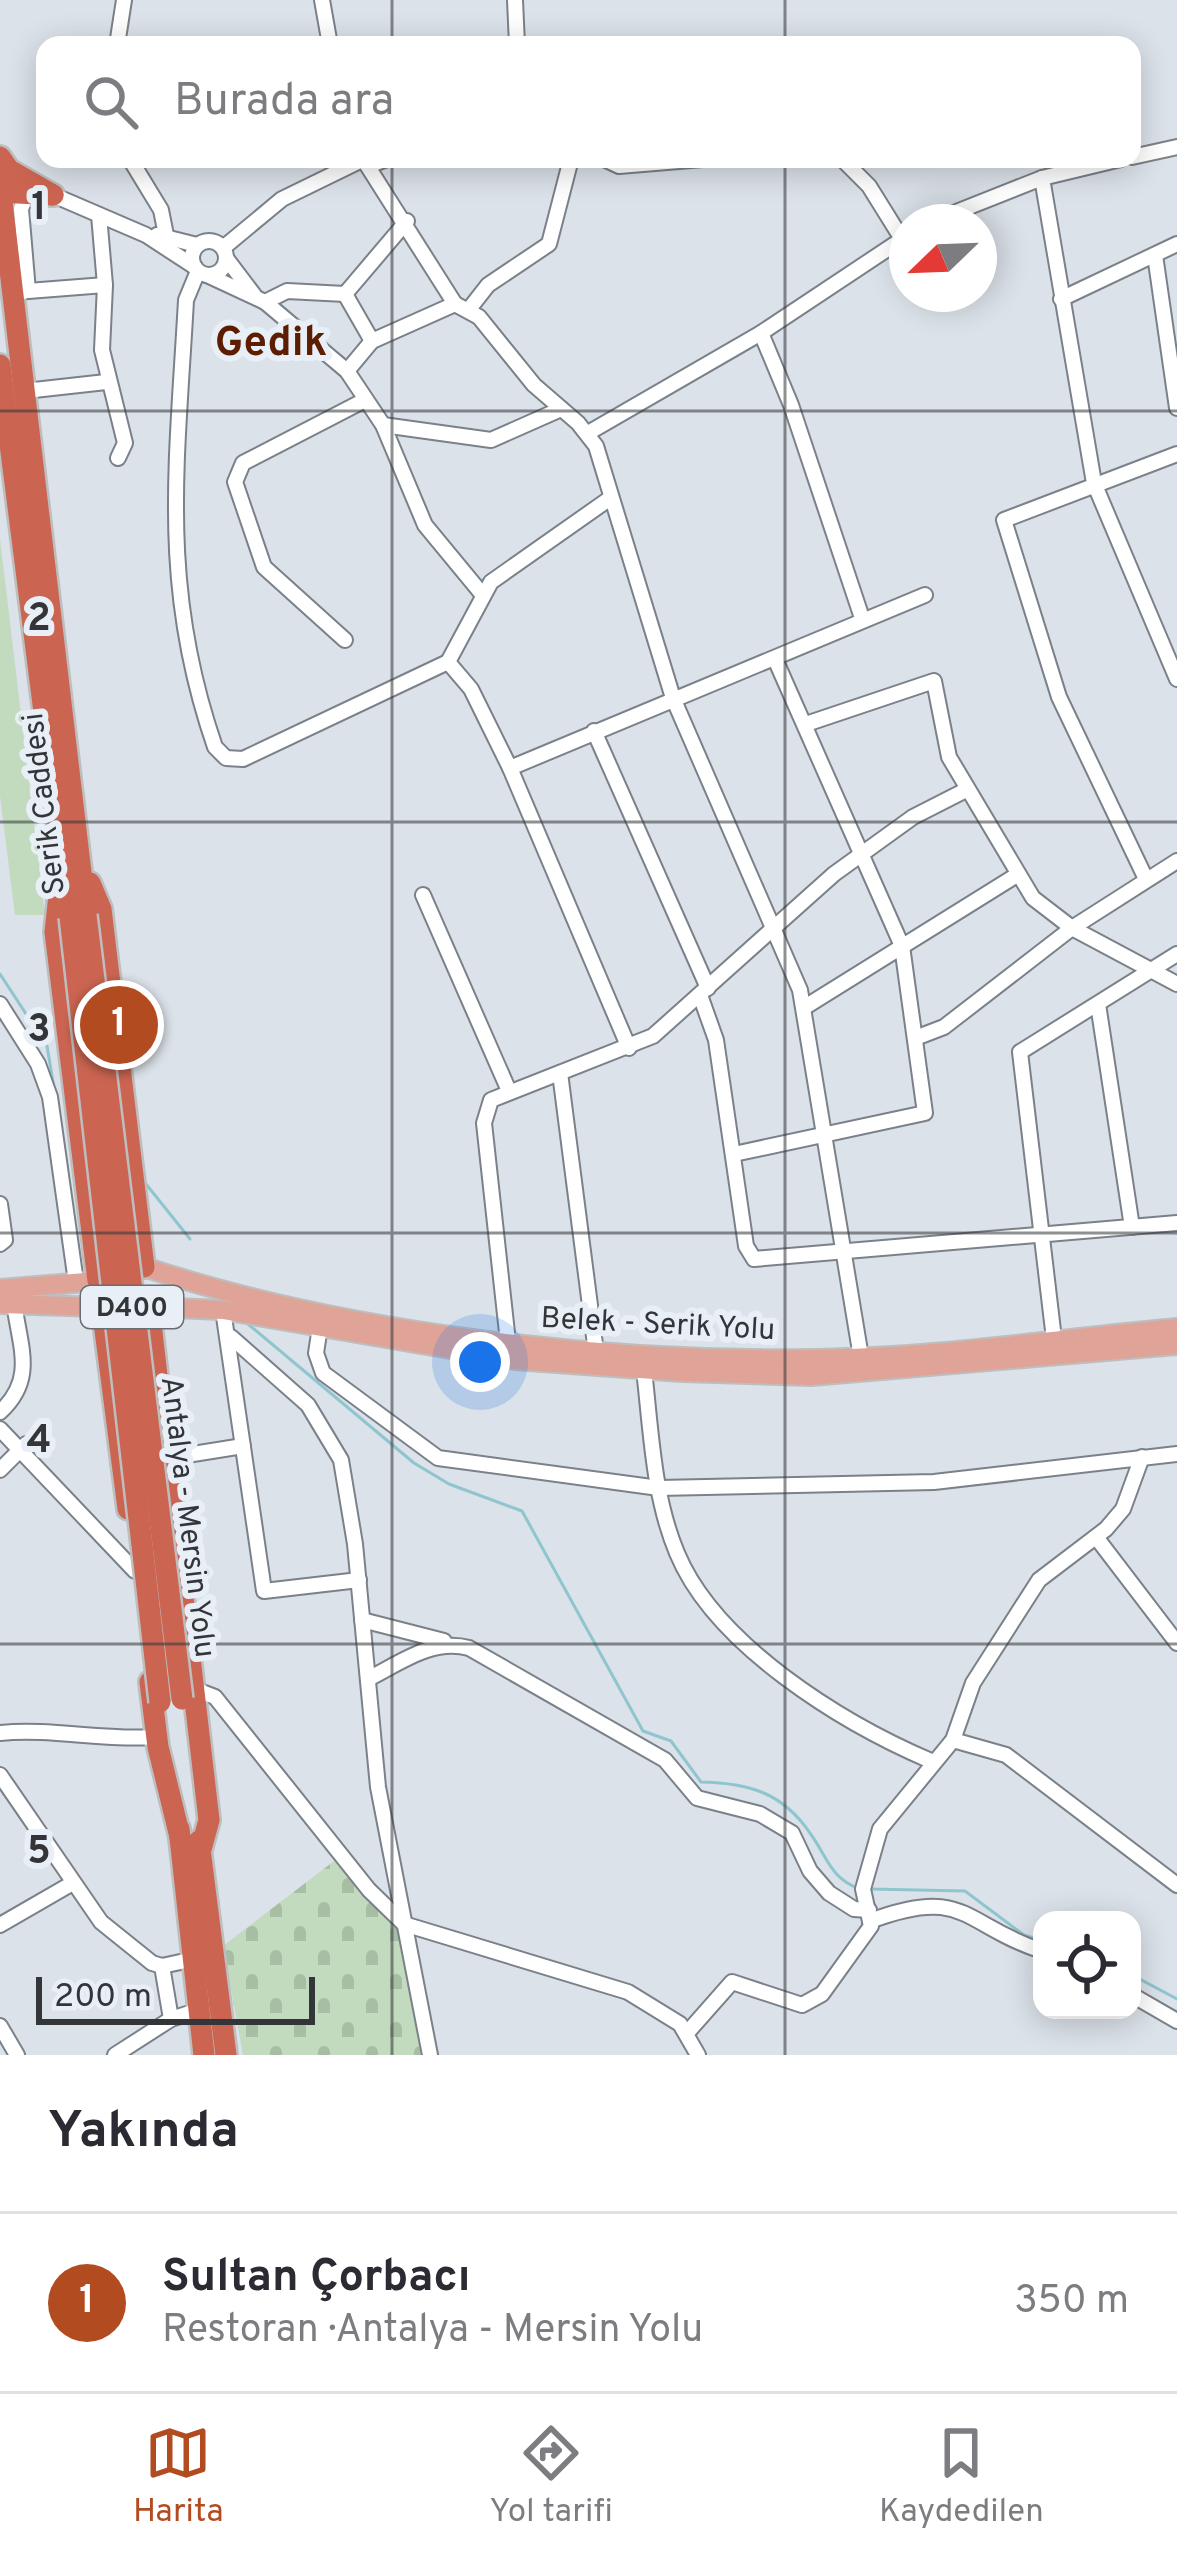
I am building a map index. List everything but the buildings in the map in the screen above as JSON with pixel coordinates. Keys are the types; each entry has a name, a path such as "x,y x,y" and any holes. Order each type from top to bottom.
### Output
{"highway":[{"path":"0,157 9,170 53,194"},
{"path":"0,176 53,194"},
{"path":"0,191 53,194"},
{"name":"Serik Caddesi","path":"0,191 21,292 18,338 70,858"},
{"path":"0,263 18,338"},
{"name":"Serik Caddesi","path":"0,365 78,916"},
{"path":"70,858 101,909 144,1267 155,1290 149,1307 168,1458 179,1697"},
{"path":"70,858 55,932 87,1281 102,1307 157,1737 191,1847"},
{"name":"Antalya - Mersin Yolu","path":"78,916 179,1697 204,2055"},
{"path":"87,1281 118,1262 144,1267"},
{"path":"102,1307 126,1319 149,1307"},
{"name":"Antalya - Mersin Yolu","path":"191,1847 226,2055"}],"main road":[{"name":"Belek - Serik Yolu","path":"144,1267 208,1288 509,1352 861,1357 1177,1328"},
{"path":"5,1299 87,1281"},
{"path":"5,1299 102,1307"},
{"name":"Belek - Serik Yolu","path":"149,1307 224,1310 644,1370 812,1376 1177,1345"}],"street":[{"path":"118,36 124,0"},
{"path":"322,0 328,36"},
{"path":"515,0 517,36"},
{"path":"1141,155 1177,147"},
{"path":"135,168 160,210 166,236"},
{"path":"200,271 220,271 224,253 296,190 351,168"},
{"path":"370,168 462,306 588,434 673,698 776,929 805,1007 840,1252 861,1357"},
{"path":"347,370 372,341 462,306 549,244 570,168"},
{"path":"851,168 889,216"},
{"path":"976,204 1042,178 1084,168"},
{"path":"1042,178 1094,483 1177,679"},
{"path":"53,194 146,235 200,271 260,299 286,291 345,294"},
{"path":"26,196 21,209 21,292 105,285"},
{"path":"99,215 106,382 123,424 125,443 118,458"},
{"path":"345,294 407,221"},
{"path":"146,235 197,245 211,241 260,299 347,370 383,425 425,525 482,594"},
{"path":"1061,298 1177,244"},
{"path":"197,245 200,271 186,300 174,570 182,622 215,747 226,758 243,759 448,662 482,594 501,572 610,500"},
{"path":"588,434 761,333 889,247"},
{"path":"1155,255 1177,407"},
{"path":"345,294 372,341"},
{"path":"761,333 791,405 862,617"},
{"path":"25,392 106,382"},
{"path":"345,640 264,567 235,482 242,463 365,400"},
{"path":"383,425 491,440 561,409"},
{"path":"1146,879 1059,697 1004,520 1177,454"},
{"path":"509,768 775,659 862,617 926,596"},
{"path":"734,1154 925,1113 902,946 775,659"},
{"path":"448,662 471,689 509,768 629,1048"},
{"path":"806,724 934,681 944,744 1017,875 1042,908 1177,984"},
{"path":"594,731 705,992 749,1255 840,1252 1177,1223"},
{"path":"509,1352 484,1116 491,1100 653,1036 862,854 927,808 967,790"},
{"path":"918,1037 944,1027 1072,928 1177,861"},
{"path":"805,1007 1017,875"},
{"path":"423,895 509,1091"},
{"path":"1054,1340 1020,1052 1177,954"},
{"path":"0,1004 38,1064 50,1096 87,1281"},
{"path":"1098,1004 1132,1227"},
{"path":"560,1073 596,1352"},
{"path":"0,1204 5,1240 0,1244"},
{"path":"5,1299 24,1381 19,1395 0,1413 69,1502 135,1570"},
{"path":"224,1310 264,1591 358,1580"},
{"path":"320,1327 316,1358 323,1373 434,1456 658,1487 934,1482 1177,1454"},
{"path":"231,1337 308,1405 328,1430 346,1478 378,1787 430,2055"},
{"path":"644,1370 658,1487 676,1552 713,1612 831,1708 931,1761"},
{"path":"0,1429 24,1446"},
{"path":"0,1470 24,1446"},
{"path":"168,1458 243,1446"},
{"path":"687,2032 732,1982 812,2003 867,1935 865,1868 880,1828 953,1740 974,1683 1030,1592 1047,1571 1096,1537 1123,1509 1142,1456"},
{"path":"1096,1537 1177,1643"},
{"path":"362,1619 449,1643 507,1666 665,1760 697,1798 760,1814 792,1833 810,1871 829,1893 854,1909 870,1916 956,1906 1033,1948"},
{"path":"368,1679 449,1643"},
{"path":"179,1697 215,1697 369,1890 404,1924 607,1982 687,2032 698,2055"},
{"path":"0,1732 43,1729 113,1740 157,1737"},
{"path":"953,1740 990,1747 1014,1760 1177,1885"},
{"path":"0,1775 101,1922 162,1966 171,2019"},
{"path":"0,1924 71,1884"},
{"path":"162,1966 194,1959"},
{"path":"1141,2000 1177,2021"},
{"path":"116,2055 171,2019 200,2010"},
{"path":"0,2026 16,2055"}],"green space":[{"path":"0,539 45,915 15,915 0,796"},
{"path":"334,1861 398,1931 421,2055 243,2055 223,1946"}],"waterway":[{"path":"0,974 47,1046 67,1166"},
{"path":"142,1179 190,1239"},
{"path":"248,1324 414,1463 449,1484 522,1511 643,1731 671,1741 701,1782 749,1788 776,1799 799,1819 836,1873 860,1889"},
{"path":"870,1889 965,1891 1033,1938"},
{"path":"1141,1980 1177,1999"}],"place":[{"name":"Sultan Çorbacı","path":"119,1025"}],"district":[{"name":"Gedik","path":"271,340"}]}
